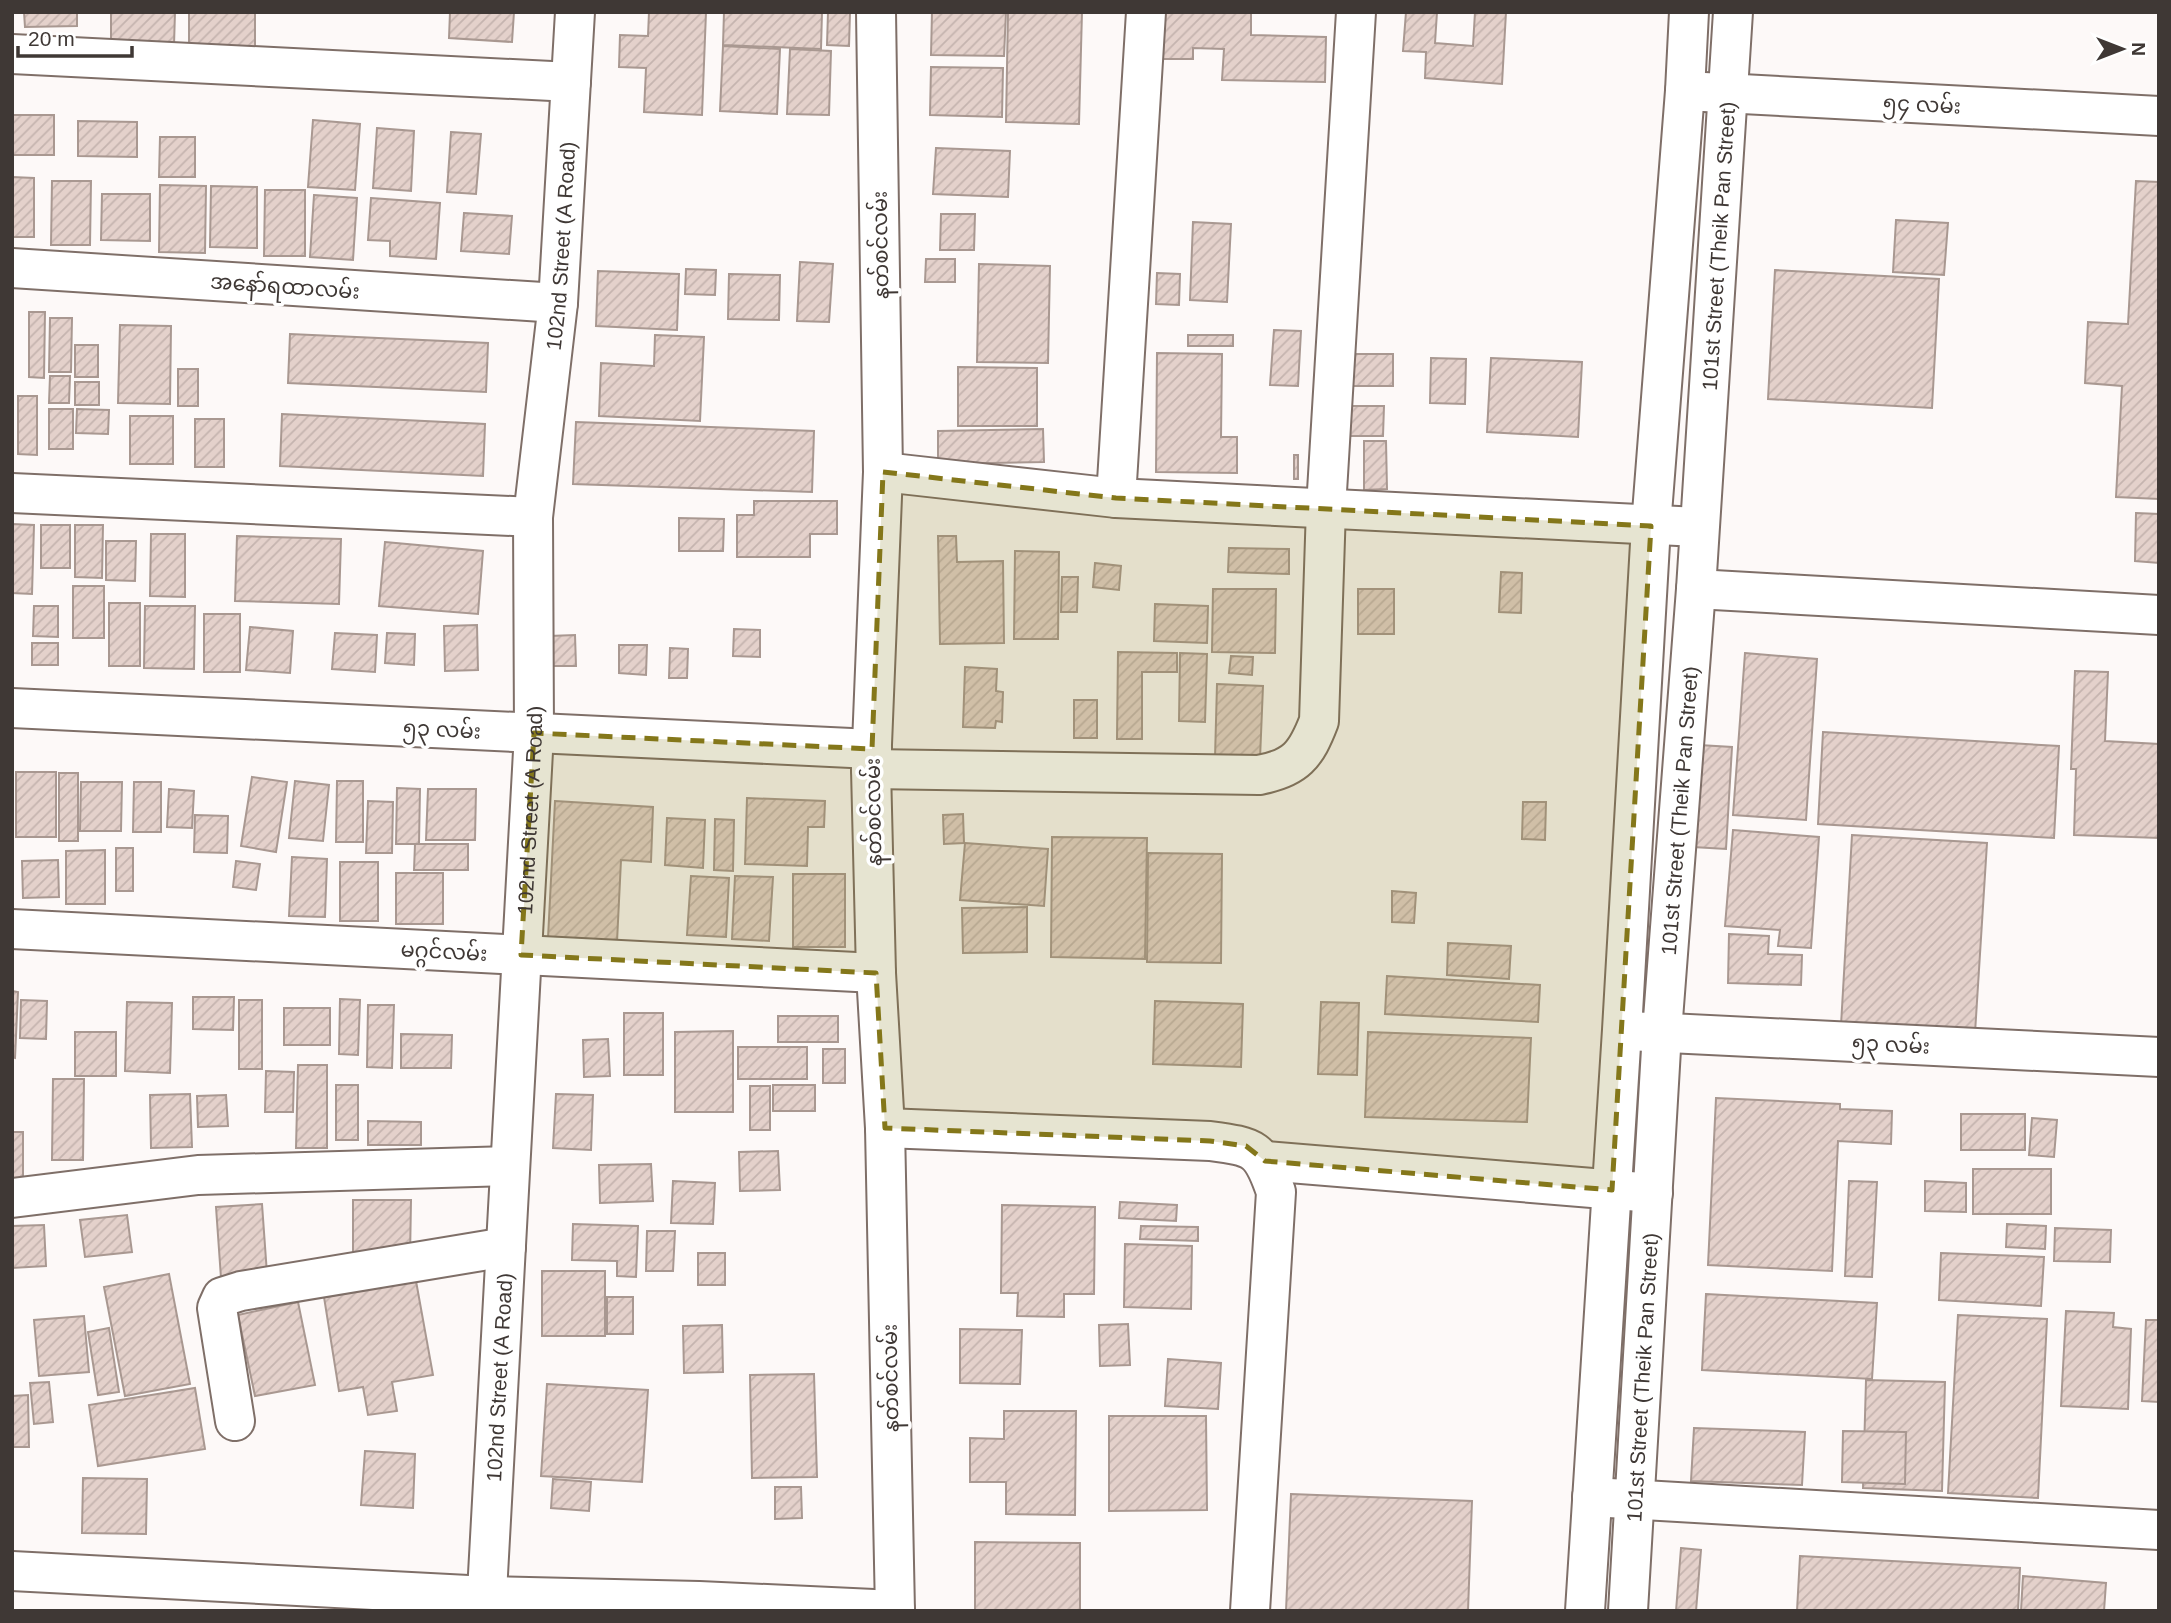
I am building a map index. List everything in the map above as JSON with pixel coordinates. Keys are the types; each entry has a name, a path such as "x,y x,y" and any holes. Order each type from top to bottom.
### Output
{"street":[{"name":"102nd Street (A Road)","path":"487,1603 534,733 533,517 558,303 575,12"},
{"name":"နတ်စင်လမ်း","path":"876,12 883,472 872,759 876,973 885,1128 895,1610"},
{"path":"1116,498 1146,12"},
{"name":"၅၃ လမ်း","path":"12,708 534,733 872,759 1259,775 1280,771 1302,756 1311,743 1319,720 1326,508 1356,12"},
{"name":"101st Street (Theik Pan Street)","path":"1585,1611 1651,526 1689,12"},
{"name":"101st Street (Theik Pan Street)","path":"1628,1611 1662,1032 1696,589 1733,12"},
{"path":"12,54 570,82"},
{"name":"၅၄ လမ်း","path":"1685,91 2159,116"},
{"name":"အနော်ရထာလမ်း","path":"12,268 558,303"},
{"path":"883,472 1116,498 1698,527"},
{"path":"12,493 533,517"},
{"path":"1696,589 2159,615"},
{"name":"မဂ္ဂင်လမ်း","path":"12,929 876,973"},
{"name":"၅၃ လမ်း","path":"1622,1030 2159,1057"},
{"path":"885,1128 1210,1141 1246,1146 1265,1161 1276,1192 1250,1611"},
{"path":"1265,1161 1653,1193"},
{"path":"12,1198 212,1175 510,1166"},
{"path":"235,1421 217,1308 222,1297 241,1291 506,1247"},
{"path":"1592,1497 2159,1530"},
{"path":"12,1571 487,1603 895,1610"}],"highlighted area":[{"path":"883,472 1116,498 1651,526 1612,1190 1265,1161 1246,1146 1210,1141 885,1128 876,973 521,955 534,733 872,749"}],"building":[{"path":"24,12 77,12 77,26 25,27"},
{"path":"111,12 175,12 174,45 111,43"},
{"path":"189,12 255,12 255,48 189,48"},
{"path":"450,12 514,12 512,42 449,38"},
{"path":"649,12 706,12 702,115 644,112 646,68 619,67 620,35 648,36"},
{"path":"724,12 822,12 821,49 723,45"},
{"path":"828,12 850,13 849,46 827,45"},
{"path":"932,12 1006,12 1004,56 931,55"},
{"path":"1008,12 1082,12 1079,124 1006,122"},
{"path":"1164,12 1251,12 1251,35 1326,37 1325,82 1222,80 1224,49 1193,48 1193,59 1163,59"},
{"path":"1406,12 1437,12 1435,43 1473,46 1475,12 1506,12 1502,84 1425,78 1426,52 1403,51"},
{"path":"723,46 780,49 777,114 720,111"},
{"path":"790,49 831,51 829,115 787,114"},
{"path":"931,67 1003,68 1002,117 930,115"},
{"path":"12,115 54,115 54,155 12,155"},
{"path":"313,120 360,124 355,190 308,187"},
{"path":"78,121 137,122 137,157 78,156"},
{"path":"377,128 414,131 411,191 373,188"},
{"path":"451,132 481,134 476,194 447,192"},
{"path":"160,137 195,137 195,177 159,177"},
{"path":"936,148 1010,151 1008,197 933,194"},
{"path":"12,177 34,178 34,237 12,237"},
{"path":"52,181 91,181 90,245 51,245"},
{"path":"2136,181 2159,182 2159,499 2116,497 2122,386 2085,383 2088,322 2128,324"},
{"path":"160,185 206,186 205,253 159,252"},
{"path":"211,186 257,187 257,248 210,247"},
{"path":"265,190 305,190 305,256 264,256"},
{"path":"102,194 150,194 150,241 101,240"},
{"path":"314,195 357,198 353,260 310,257"},
{"path":"371,198 440,203 436,259 390,256 390,241 368,240"},
{"path":"464,213 512,216 509,254 461,251"},
{"path":"941,214 975,214 974,250 940,250"},
{"path":"1896,220 1948,223 1944,275 1893,272"},
{"path":"1193,222 1231,224 1227,302 1190,300"},
{"path":"926,259 955,259 955,282 925,282"},
{"path":"800,262 833,264 829,322 797,321"},
{"path":"979,264 1050,266 1048,363 977,362"},
{"path":"686,269 716,270 715,295 685,294"},
{"path":"1775,270 1939,279 1932,408 1768,399"},
{"path":"598,271 679,274 677,330 596,326"},
{"path":"1157,273 1180,274 1179,305 1156,304"},
{"path":"729,274 780,275 779,320 728,319"},
{"path":"29,312 45,312 44,378 29,377"},
{"path":"50,318 72,318 71,372 49,372"},
{"path":"120,325 171,326 170,404 118,403"},
{"path":"1274,330 1301,331 1298,386 1270,385"},
{"path":"290,334 488,343 486,392 288,383"},
{"path":"655,335 704,337 700,421 599,416 601,363 654,366"},
{"path":"1188,335 1233,335 1233,346 1188,346"},
{"path":"75,345 98,345 98,377 75,377"},
{"path":"1157,353 1222,354 1221,437 1237,437 1237,473 1156,472"},
{"path":"1351,354 1393,354 1393,386 1351,386"},
{"path":"1431,358 1466,359 1465,404 1430,403"},
{"path":"1491,358 1582,362 1578,437 1487,432"},
{"path":"958,367 1037,368 1037,426 958,426"},
{"path":"178,369 198,369 198,406 178,406"},
{"path":"50,376 70,376 69,403 49,403"},
{"path":"75,382 99,382 99,405 75,405"},
{"path":"13,387 13,456 12,456"},
{"path":"18,396 37,396 37,455 18,454"},
{"path":"1346,406 1384,406 1383,436 1345,436"},
{"path":"49,409 73,409 73,449 49,449"},
{"path":"77,409 109,410 108,434 76,433"},
{"path":"282,414 485,424 483,476 280,466"},
{"path":"130,416 173,416 173,464 130,464"},
{"path":"195,419 224,419 224,467 195,467"},
{"path":"576,422 814,431 812,492 573,484"},
{"path":"1043,429 1044,462 938,464 938,431"},
{"path":"1364,441 1386,441 1387,489 1364,490"},
{"path":"1294,455 1298,455 1298,479 1294,479"},
{"path":"754,501 837,501 837,534 810,534 810,557 737,557 737,515 754,515"},
{"path":"2136,513 2159,514 2159,563 2135,561"},
{"path":"679,518 724,519 723,551 679,551"},
{"path":"12,524 34,525 32,594 12,593"},
{"path":"41,525 70,525 70,568 41,568"},
{"path":"75,525 103,525 102,578 75,577"},
{"path":"151,534 185,534 185,597 150,596"},
{"path":"237,536 341,539 339,604 235,601"},
{"path":"938,536 956,536 957,562 1003,561 1004,643 940,644"},
{"path":"106,541 136,541 135,581 106,580"},
{"path":"385,542 483,551 478,614 379,606"},
{"path":"1229,548 1289,549 1289,574 1228,572"},
{"path":"1015,551 1059,552 1058,639 1014,639"},
{"path":"1095,563 1121,566 1119,590 1093,587"},
{"path":"1501,572 1522,573 1521,613 1499,612"},
{"path":"1062,577 1078,577 1077,612 1061,612"},
{"path":"73,586 104,586 104,638 73,638"},
{"path":"1213,589 1276,589 1275,653 1212,652"},
{"path":"1358,589 1394,589 1394,634 1358,634"},
{"path":"109,603 140,603 140,666 109,666"},
{"path":"1155,604 1208,606 1207,643 1154,641"},
{"path":"34,606 58,606 58,637 33,636"},
{"path":"145,606 195,606 194,669 144,668"},
{"path":"204,614 240,614 240,672 204,672"},
{"path":"477,625 478,670 445,671 444,626"},
{"path":"250,627 293,631 290,673 246,670"},
{"path":"734,629 760,630 760,657 733,656"},
{"path":"335,633 377,635 375,672 332,669"},
{"path":"387,633 415,634 414,665 385,663"},
{"path":"575,635 576,666 550,666 549,636"},
{"path":"32,643 58,643 58,665 32,665"},
{"path":"619,645 647,645 646,675 619,673"},
{"path":"670,648 688,649 687,678 669,678"},
{"path":"1118,652 1177,653 1177,672 1142,672 1142,739 1117,739"},
{"path":"1180,653 1207,654 1205,722 1179,721"},
{"path":"1745,653 1817,659 1806,820 1733,815"},
{"path":"1231,656 1253,657 1252,675 1229,673"},
{"path":"965,667 997,669 996,691 1003,692 1002,722 996,721 995,728 963,727"},
{"path":"2075,671 2108,672 2105,741 2159,744 2159,838 2074,835 2076,769 2071,769"},
{"path":"1217,684 1263,686 1260,759 1215,758"},
{"path":"1074,700 1097,700 1097,738 1074,738"},
{"path":"1823,732 2059,746 2054,838 1818,824"},
{"path":"1699,745 1732,747 1726,849 1693,847"},
{"path":"16,772 56,772 56,837 16,837"},
{"path":"59,773 78,773 78,841 59,841"},
{"path":"252,777 287,782 276,852 241,846"},
{"path":"295,781 329,785 323,841 289,838"},
{"path":"337,781 363,781 363,842 336,842"},
{"path":"81,782 122,782 121,831 80,831"},
{"path":"134,782 161,782 161,832 133,832"},
{"path":"397,788 420,789 419,844 396,844"},
{"path":"169,789 194,791 192,828 167,827"},
{"path":"428,789 476,789 475,840 426,840"},
{"path":"747,798 825,801 824,827 808,827 807,866 745,864"},
{"path":"368,801 393,802 392,853 366,853"},
{"path":"555,801 653,807 651,862 621,860 617,942 548,938"},
{"path":"1523,802 1546,802 1545,840 1522,839"},
{"path":"963,814 964,843 944,844 943,815"},
{"path":"195,815 228,816 227,853 194,852"},
{"path":"667,818 705,820 703,868 665,865"},
{"path":"715,819 734,820 733,871 714,870"},
{"path":"1733,830 1819,837 1811,948 1778,946 1780,930 1725,926"},
{"path":"1852,835 1987,843 1975,1033 1841,1025"},
{"path":"1052,837 1147,838 1145,959 1051,957"},
{"path":"965,843 1048,849 1044,906 960,900"},
{"path":"415,844 468,844 468,870 414,870"},
{"path":"116,848 133,848 133,891 116,891"},
{"path":"105,850 105,904 66,904 66,851"},
{"path":"1148,853 1222,854 1221,963 1147,962"},
{"path":"292,857 327,859 325,917 289,916"},
{"path":"58,860 59,897 23,898 22,861"},
{"path":"236,861 260,864 256,890 233,887"},
{"path":"340,862 378,862 378,921 340,921"},
{"path":"396,873 443,873 443,924 396,924"},
{"path":"793,874 845,874 845,947 793,947"},
{"path":"691,876 729,878 726,937 687,935"},
{"path":"735,876 773,877 769,941 732,939"},
{"path":"1392,891 1416,893 1414,923 1392,922"},
{"path":"1027,907 1027,952 963,953 962,908"},
{"path":"1729,934 1769,936 1768,954 1802,955 1801,985 1728,983"},
{"path":"1448,943 1511,946 1509,979 1447,975"},
{"path":"1387,976 1540,985 1538,1022 1385,1014"},
{"path":"12,991 18,992 15,1058 12,1057"},
{"path":"193,997 234,997 233,1030 193,1029"},
{"path":"340,999 360,1000 358,1055 339,1054"},
{"path":"21,1000 47,1001 46,1039 20,1038"},
{"path":"239,1000 262,1000 262,1069 239,1069"},
{"path":"1155,1001 1243,1004 1241,1067 1153,1064"},
{"path":"127,1002 172,1003 170,1073 125,1071"},
{"path":"1321,1002 1359,1003 1357,1075 1318,1074"},
{"path":"368,1005 394,1005 392,1068 367,1067"},
{"path":"284,1008 330,1008 330,1045 284,1045"},
{"path":"624,1013 663,1013 663,1075 624,1075"},
{"path":"778,1016 838,1016 838,1042 778,1042"},
{"path":"733,1031 733,1112 675,1112 675,1032"},
{"path":"75,1032 116,1032 116,1076 75,1076"},
{"path":"1368,1032 1531,1038 1527,1122 1365,1117"},
{"path":"401,1034 452,1035 451,1068 401,1068"},
{"path":"608,1039 610,1076 584,1077 583,1040"},
{"path":"738,1047 807,1047 807,1079 738,1079"},
{"path":"823,1049 845,1049 845,1083 823,1083"},
{"path":"298,1065 327,1065 327,1148 296,1148"},
{"path":"266,1071 294,1072 293,1112 265,1112"},
{"path":"53,1079 84,1079 83,1160 52,1160"},
{"path":"336,1085 358,1085 358,1140 336,1140"},
{"path":"773,1085 815,1085 815,1111 773,1111"},
{"path":"750,1086 770,1086 770,1130 750,1130"},
{"path":"190,1094 192,1147 151,1148 150,1095"},
{"path":"556,1094 593,1095 591,1150 553,1148"},
{"path":"226,1095 228,1126 198,1127 197,1096"},
{"path":"1716,1098 1840,1104 1840,1109 1892,1111 1891,1144 1838,1141 1832,1271 1708,1265"},
{"path":"1961,1114 2025,1114 2025,1150 1961,1150"},
{"path":"2032,1118 2057,1120 2054,1157 2029,1155"},
{"path":"368,1121 421,1122 421,1145 368,1145"},
{"path":"12,1132 23,1132 23,1178 12,1178"},
{"path":"778,1151 780,1190 740,1191 739,1152"},
{"path":"651,1164 653,1201 600,1203 599,1165"},
{"path":"1973,1169 2051,1169 2051,1214 1973,1214"},
{"path":"673,1181 715,1183 713,1224 671,1223"},
{"path":"1849,1181 1877,1182 1872,1277 1845,1276"},
{"path":"1925,1181 1966,1183 1966,1212 1925,1211"},
{"path":"353,1200 411,1200 410,1259 353,1259"},
{"path":"1120,1202 1177,1205 1176,1221 1119,1218"},
{"path":"262,1204 267,1274 221,1278 216,1207"},
{"path":"1002,1205 1095,1207 1094,1294 1064,1294 1064,1317 1017,1316 1018,1293 1001,1293"},
{"path":"127,1215 132,1252 85,1257 80,1220"},
{"path":"573,1224 638,1226 636,1277 617,1276 617,1261 572,1260"},
{"path":"2007,1224 2046,1226 2045,1249 2006,1247"},
{"path":"44,1225 46,1266 12,1268 12,1226"},
{"path":"1141,1226 1198,1227 1198,1241 1140,1239"},
{"path":"2055,1228 2111,1230 2110,1262 2054,1261"},
{"path":"647,1231 675,1231 673,1271 646,1271"},
{"path":"1125,1244 1192,1246 1191,1309 1124,1307"},
{"path":"698,1253 725,1253 725,1285 698,1285"},
{"path":"1941,1253 2044,1257 2041,1306 1939,1300"},
{"path":"542,1271 605,1271 605,1336 542,1336"},
{"path":"169,1274 190,1384 125,1396 104,1287"},
{"path":"416,1281 433,1375 392,1382 397,1411 368,1415 363,1387 339,1391 324,1297"},
{"path":"1706,1294 1877,1303 1872,1379 1702,1370"},
{"path":"607,1297 633,1297 633,1334 607,1334"},
{"path":"298,1302 315,1385 255,1396 238,1315"},
{"path":"2066,1311 2114,1313 2113,1327 2131,1329 2128,1409 2061,1406"},
{"path":"1958,1315 2047,1319 2038,1498 1948,1493"},
{"path":"84,1316 89,1372 39,1376 34,1320"},
{"path":"2146,1320 2159,1320 2159,1402 2142,1401"},
{"path":"1128,1324 1130,1365 1100,1366 1099,1325"},
{"path":"722,1325 723,1372 684,1373 683,1326"},
{"path":"109,1328 119,1392 98,1395 88,1332"},
{"path":"960,1329 1022,1330 1020,1384 960,1383"},
{"path":"1168,1359 1221,1363 1218,1409 1165,1406"},
{"path":"814,1374 817,1477 752,1478 750,1375"},
{"path":"1866,1380 1945,1382 1942,1491 1863,1488"},
{"path":"49,1382 53,1422 34,1424 30,1383"},
{"path":"547,1384 648,1390 642,1482 541,1476"},
{"path":"195,1388 205,1449 98,1466 89,1405"},
{"path":"28,1395 29,1447 12,1447 12,1396"},
{"path":"1004,1411 1076,1411 1075,1515 1006,1514 1006,1482 970,1482 970,1438 1004,1439"},
{"path":"1109,1416 1206,1416 1207,1510 1109,1511"},
{"path":"1694,1428 1805,1432 1802,1485 1691,1481"},
{"path":"1843,1431 1906,1432 1905,1484 1842,1482"},
{"path":"365,1451 415,1454 413,1508 361,1505"},
{"path":"83,1478 147,1479 146,1534 82,1533"},
{"path":"553,1479 591,1482 589,1511 551,1508"},
{"path":"775,1487 801,1487 802,1518 775,1519"},
{"path":"1291,1494 1472,1501 1468,1611 1286,1611"},
{"path":"975,1542 1080,1543 1080,1611 975,1611"},
{"path":"1681,1548 1701,1550 1696,1611 1676,1611"},
{"path":"1800,1556 2020,1568 2018,1611 1797,1611"},
{"path":"2023,1576 2106,1583 2104,1611 2021,1611"}]}
